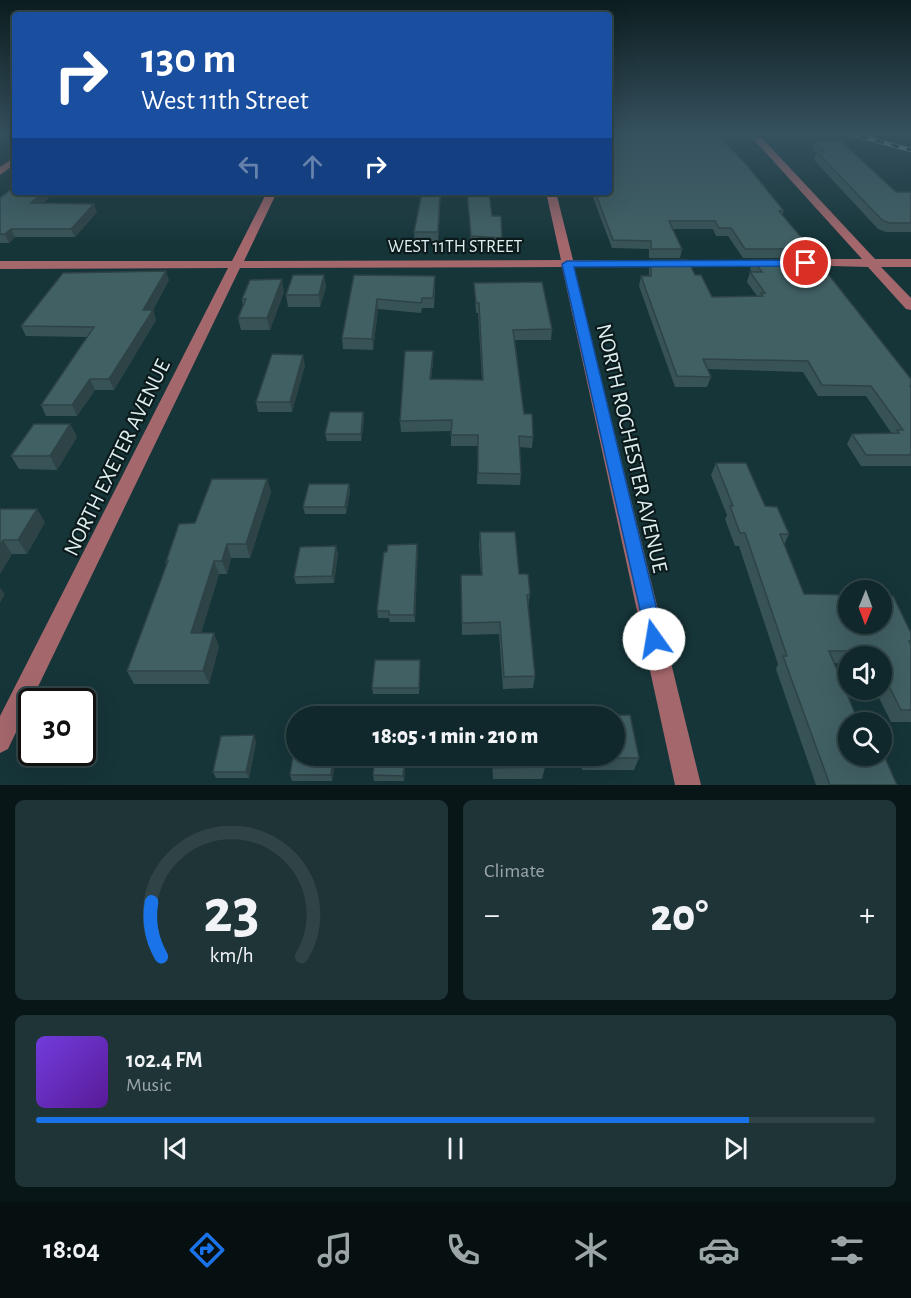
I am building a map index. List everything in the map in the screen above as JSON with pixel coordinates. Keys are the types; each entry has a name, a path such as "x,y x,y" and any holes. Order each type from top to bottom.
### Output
{"street":[{"path":"785,169 911,306"},
{"name":"NORTH EXETER AVENUE","path":"0,741 271,195"},
{"name":"NORTH ROCHESTER AVENUE","path":"552,195 688,785"},
{"name":"WEST 11TH STREET","path":"0,265 911,263"}],"building":[{"path":"612,169 750,169 784,211 779,211 806,243 802,243 808,249 745,249 731,228 719,228 715,221 669,221 682,249 651,249 651,241 613,240 596,195 612,195"},
{"path":"833,169 871,169 896,192 911,192 911,223 889,223 882,220"},
{"path":"12,188 12,195 40,195 31,203 94,204 71,229 11,229 5,234 0,234 0,198"},
{"path":"421,195 440,195 438,232 414,232"},
{"path":"467,195 489,195 492,216 501,216 502,238 471,236"},
{"path":"651,260 688,260 695,275 701,275 712,297 763,296 761,293 765,293 750,272 762,272 753,260 817,260 911,379 911,455 866,455 852,434 899,433 897,430 903,430 871,386 822,385 808,361 703,359 711,377 677,376 641,276 651,276"},
{"path":"166,271 143,310 153,310 109,379 90,379 72,405 41,405 94,327 21,326 63,273"},
{"path":"293,275 324,275 319,295 286,295"},
{"path":"354,275 435,276 433,298 422,298 421,303 377,299 372,339 342,338"},
{"path":"282,279 267,318 238,318 246,299 242,299 250,280"},
{"path":"542,282 552,329 513,330 524,414 532,414 533,437 519,436 521,474 478,473 478,435 451,435 452,420 400,421 405,351 433,351 430,379 483,380 479,303 476,303 474,283"},
{"path":"272,354 303,355 290,402 256,402"},
{"path":"330,412 363,412 361,434 325,434"},
{"path":"34,424 70,424 50,456 11,456"},
{"path":"716,463 746,463 765,506 777,507 789,534 780,534 804,594 838,595 838,634 892,634 893,596 911,633 911,641 909,641 911,645 911,710 901,710 892,692 892,646 838,646 838,651 829,651 838,673 838,700 849,700 854,712 838,712 838,766 889,766 897,785 830,785 783,656 787,656 745,533 740,533 730,506 733,506"},
{"path":"212,479 267,479 246,544 227,544 222,561 214,561 191,633 214,633 203,671 127,671 168,561 166,562 179,524 195,523"},
{"path":"309,484 349,484 345,507 303,507"},
{"path":"0,509 37,509 18,540 3,540 0,545"},
{"path":"480,532 515,532 519,574 528,574 530,594 527,595 535,676 504,677 500,622 462,623 461,575 482,575"},
{"path":"417,544 414,615 389,615 389,611 377,611 384,552 387,552 388,545"},
{"path":"336,546 332,576 294,577 300,547"},
{"path":"375,660 420,660 419,688 372,688"},
{"path":"625,715 630,715 639,758 625,758"},
{"path":"254,735 246,772 213,772 221,736"},
{"path":"291,766 332,766 331,775 290,775"},
{"path":"374,766 404,766 403,776 373,775"},
{"path":"494,766 545,767 494,768"}],"route":[{"path":"654,639 567,264 806,263"}]}
